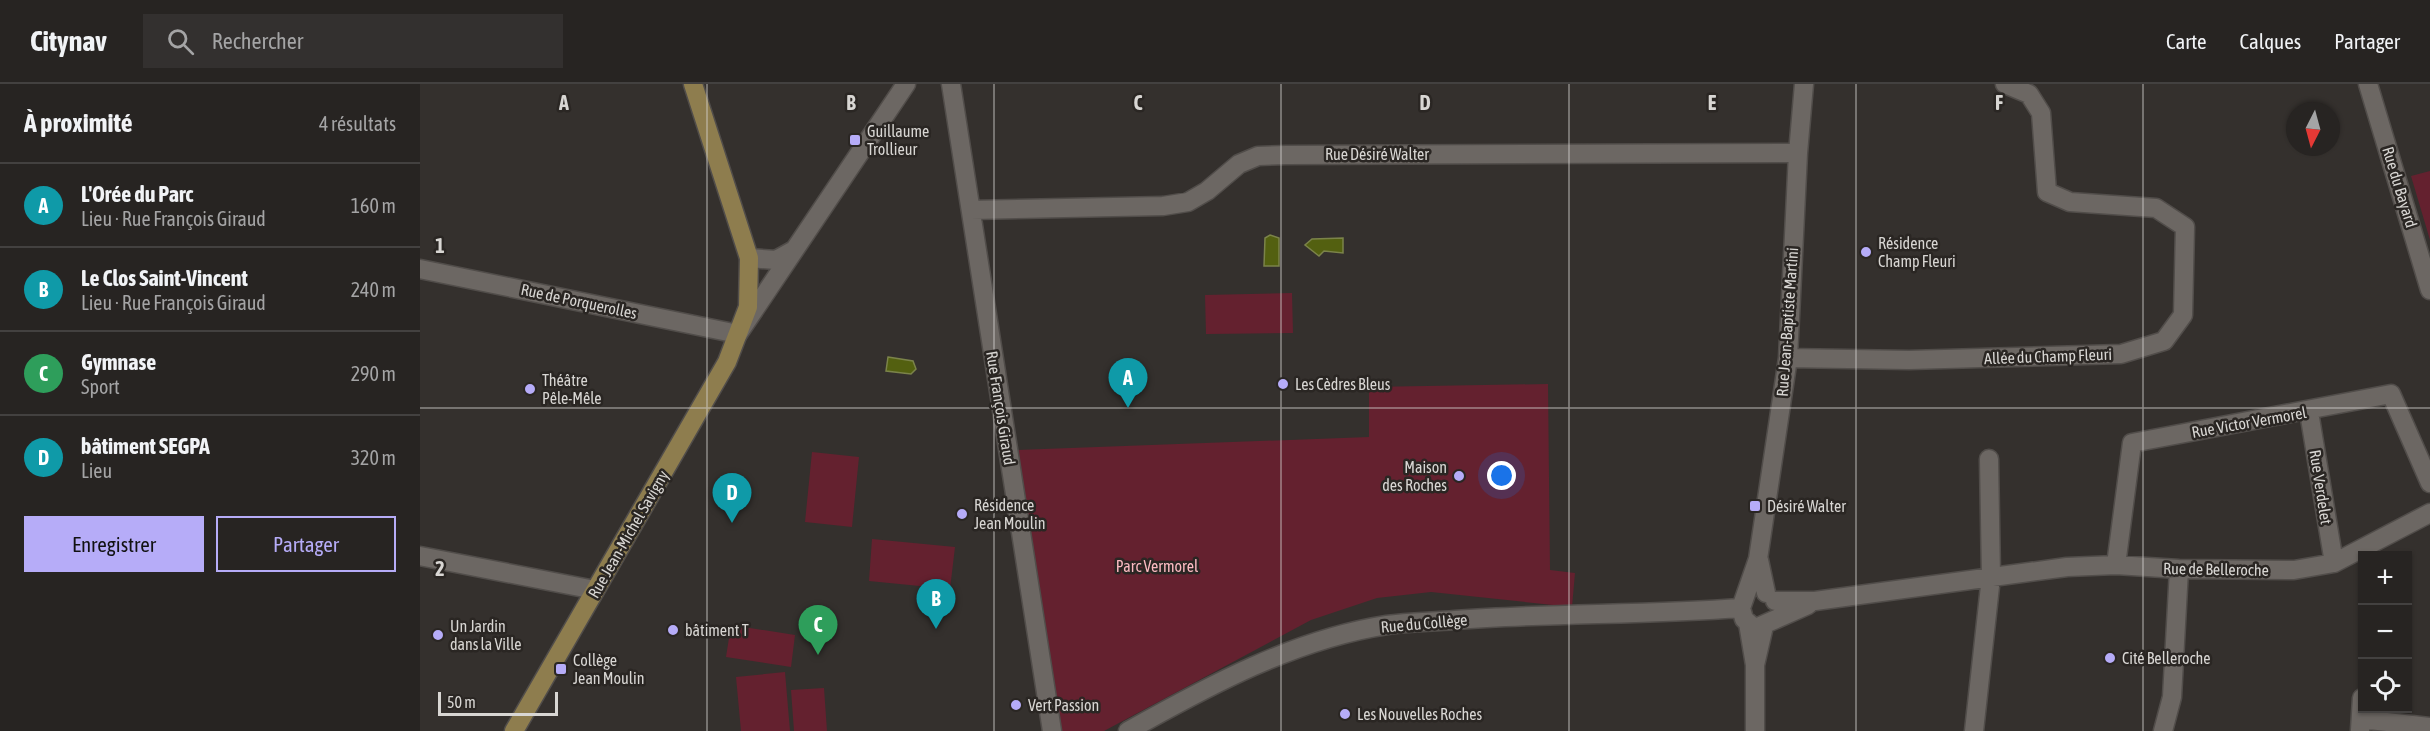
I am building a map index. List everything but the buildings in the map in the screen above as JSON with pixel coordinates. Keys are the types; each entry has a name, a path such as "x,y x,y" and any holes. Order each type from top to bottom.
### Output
{"main road":[{"name":"Rue Jean-Michel Savigny","path":"514,731 722,372 748,307 748,258 693,84"}],"street":[{"name":"Rue Jean-Michel Savigny","path":"738,334 906,84"},
{"name":"Rue François Giraud","path":"951,84 1052,731"},
{"name":"Rue Jean-Baptiste Martini","path":"1755,731 1755,665 1759,610 1758,559 1788,358 1803,84"},
{"name":"Allée du Champ Fleuri","path":"1788,358 1909,360 2121,354 2164,341 2183,315 2184,227 2156,207 2070,202 2047,192 2041,113 2029,94 2005,84"},
{"name":"Rue du Bayard","path":"2368,84 2430,290"},
{"name":"Rue Désiré Walter","path":"971,210 1162,206 1188,202 1207,191 1239,164 1258,156 1798,153"},
{"path":"748,258 776,260 795,249"},
{"name":"Rue Jean-Michel Savigny","path":"748,279 773,271 795,249"},
{"name":"Rue de Porquerolles","path":"420,269 738,334"},
{"name":"Rue Victor Vermorel","path":"2116,565 2132,443 2391,394 2430,483"},
{"name":"Rue Verdelet","path":"2309,411 2334,562"},
{"path":"1974,731 1990,577 1989,459"},
{"name":"Rue de Belleroche","path":"1815,602 2067,567 2116,565 2179,569 2294,570 2334,562 2373,549 2430,513"},
{"path":"420,556 595,590"},
{"path":"2163,731 2172,697 2179,569"},
{"name":"Rue du Collège","path":"1128,731 1260,663 1341,635 1388,625 1521,616 1759,610 1815,602"},
{"path":"2360,725 2430,727"}],"green space":[{"path":"2430,171 2430,240 2411,176"},
{"path":"1292,293 1293,333 1206,334 1205,295"},
{"name":"Parc Vermorel","path":"1548,384 1550,570 1575,573 1572,607 1431,592 1377,598 1311,620 1104,731 1060,731 1017,450 1369,437 1369,387"},
{"path":"812,452 859,457 852,527 805,522"},
{"path":"872,539 955,547 950,589 869,581"},
{"path":"731,625 795,635 791,667 726,657"},
{"path":"785,672 790,731 741,731 736,677"},
{"path":"824,688 827,731 794,731 791,690"}],"shaded area":[{"path":"1270,235 1279,238 1279,266 1264,266 1265,238"},
{"path":"1343,238 1343,253 1324,251 1319,256 1305,245 1312,239"},
{"path":"888,357 913,361 916,369 911,374 886,371"}],"place":[{"name":"Guillaume Trollieur","path":"855,140"},
{"name":"Résidence Champ Fleuri","path":"1866,252"},
{"name":"Les Cèdres Bleus","path":"1283,384"},
{"name":"Théâtre Pêle-Mêle","path":"530,389"},
{"name":"L'Orée du Parc","path":"1128,408"},
{"name":"Maison des Roches","path":"1459,476"},
{"name":"Désiré Walter","path":"1755,506"},
{"name":"Résidence Jean Moulin","path":"962,514"},
{"name":"bâtiment SEGPA","path":"732,523"},
{"name":"Le Clos Saint-Vincent","path":"936,629"},
{"name":"bâtiment T","path":"673,630"},
{"name":"Un Jardin dans la Ville","path":"438,635"},
{"name":"Gymnase","path":"818,655"},
{"name":"Cité Belleroche","path":"2110,658"},
{"name":"Collège Jean Moulin","path":"561,669"},
{"name":"Vert Passion","path":"1016,705"},
{"name":"Les Nouvelles Roches","path":"1345,714"}]}
